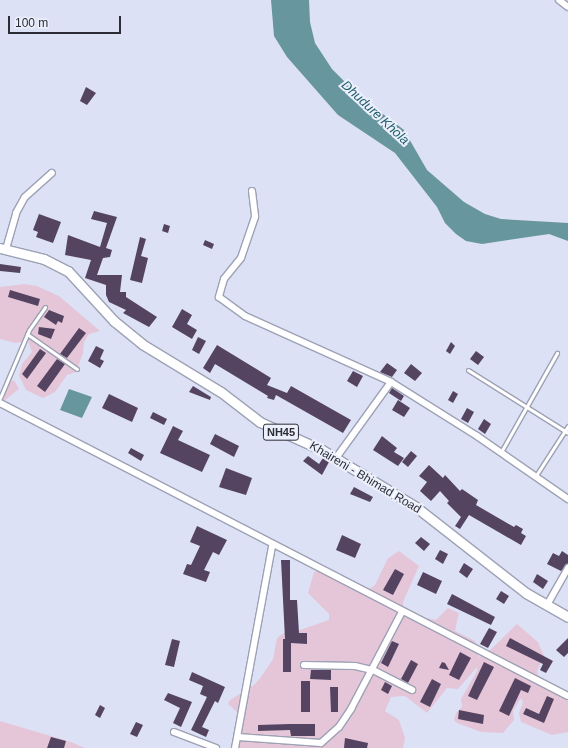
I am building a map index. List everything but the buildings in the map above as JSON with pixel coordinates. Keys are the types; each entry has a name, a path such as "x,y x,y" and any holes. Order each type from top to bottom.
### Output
{"main road":[{"name":"Khaireni - Bhimad Road","path":"3,248 44,259 68,271 114,321 142,344 221,392 260,422 336,458 416,507 526,593 568,616"}],"street":[{"path":"559,0 568,7"},
{"path":"3,248 16,213 25,197 52,173"},
{"path":"252,191 255,217 241,258 224,279 219,297 245,316 390,382 501,452 568,499"},
{"path":"336,458 390,382"},
{"path":"0,403 272,546 568,696"},
{"path":"236,748 272,546"},
{"path":"547,605 568,568"},
{"path":"238,737 321,742 339,727 373,670 402,612"},
{"path":"304,665 355,666 373,670 412,690"},
{"path":"174,732 216,748"}],"lane":[{"path":"0,398 27,334 45,307"},
{"path":"27,334 77,369"},
{"path":"501,452 557,353"},
{"path":"468,370 566,432"},
{"path":"535,477 566,432 568,426"}],"shaded area":[{"path":"24,284 37,286 59,296 100,331 89,334 84,342 83,353 76,372 67,375 55,392 43,398 26,390 19,376 22,364 32,352 28,341 15,343 0,339 0,287"},
{"path":"14,380 19,389 0,404 0,393 6,383"},
{"path":"399,551 419,566 403,602 403,609 416,616 436,620 448,608 459,613 455,631 475,641 479,657 485,655 517,624 538,642 544,656 537,671 538,675 557,687 568,699 568,732 552,735 521,722 519,713 523,702 521,698 513,711 514,720 503,733 481,732 457,723 454,720 456,713 462,707 461,699 477,671 477,667 458,689 447,688 427,713 405,696 391,697 385,711 399,720 405,738 403,748 239,748 244,718 228,704 230,700 254,685 261,677 273,659 277,638 287,631 297,631 329,620 329,614 308,593 314,572 326,570 368,590 375,585 388,558"},
{"path":"0,721 71,742 85,748 0,748"}],"water":[{"name":"Dhudure Khola","path":"271,0 309,0 310,22 315,43 332,69 358,95 404,130 427,170 464,202 485,214 501,219 568,223 568,241 549,234 482,244 466,241 456,234 445,223 437,207 395,153 338,115 287,57 274,36"},
{"path":"69,389 92,397 82,418 60,410"}]}
